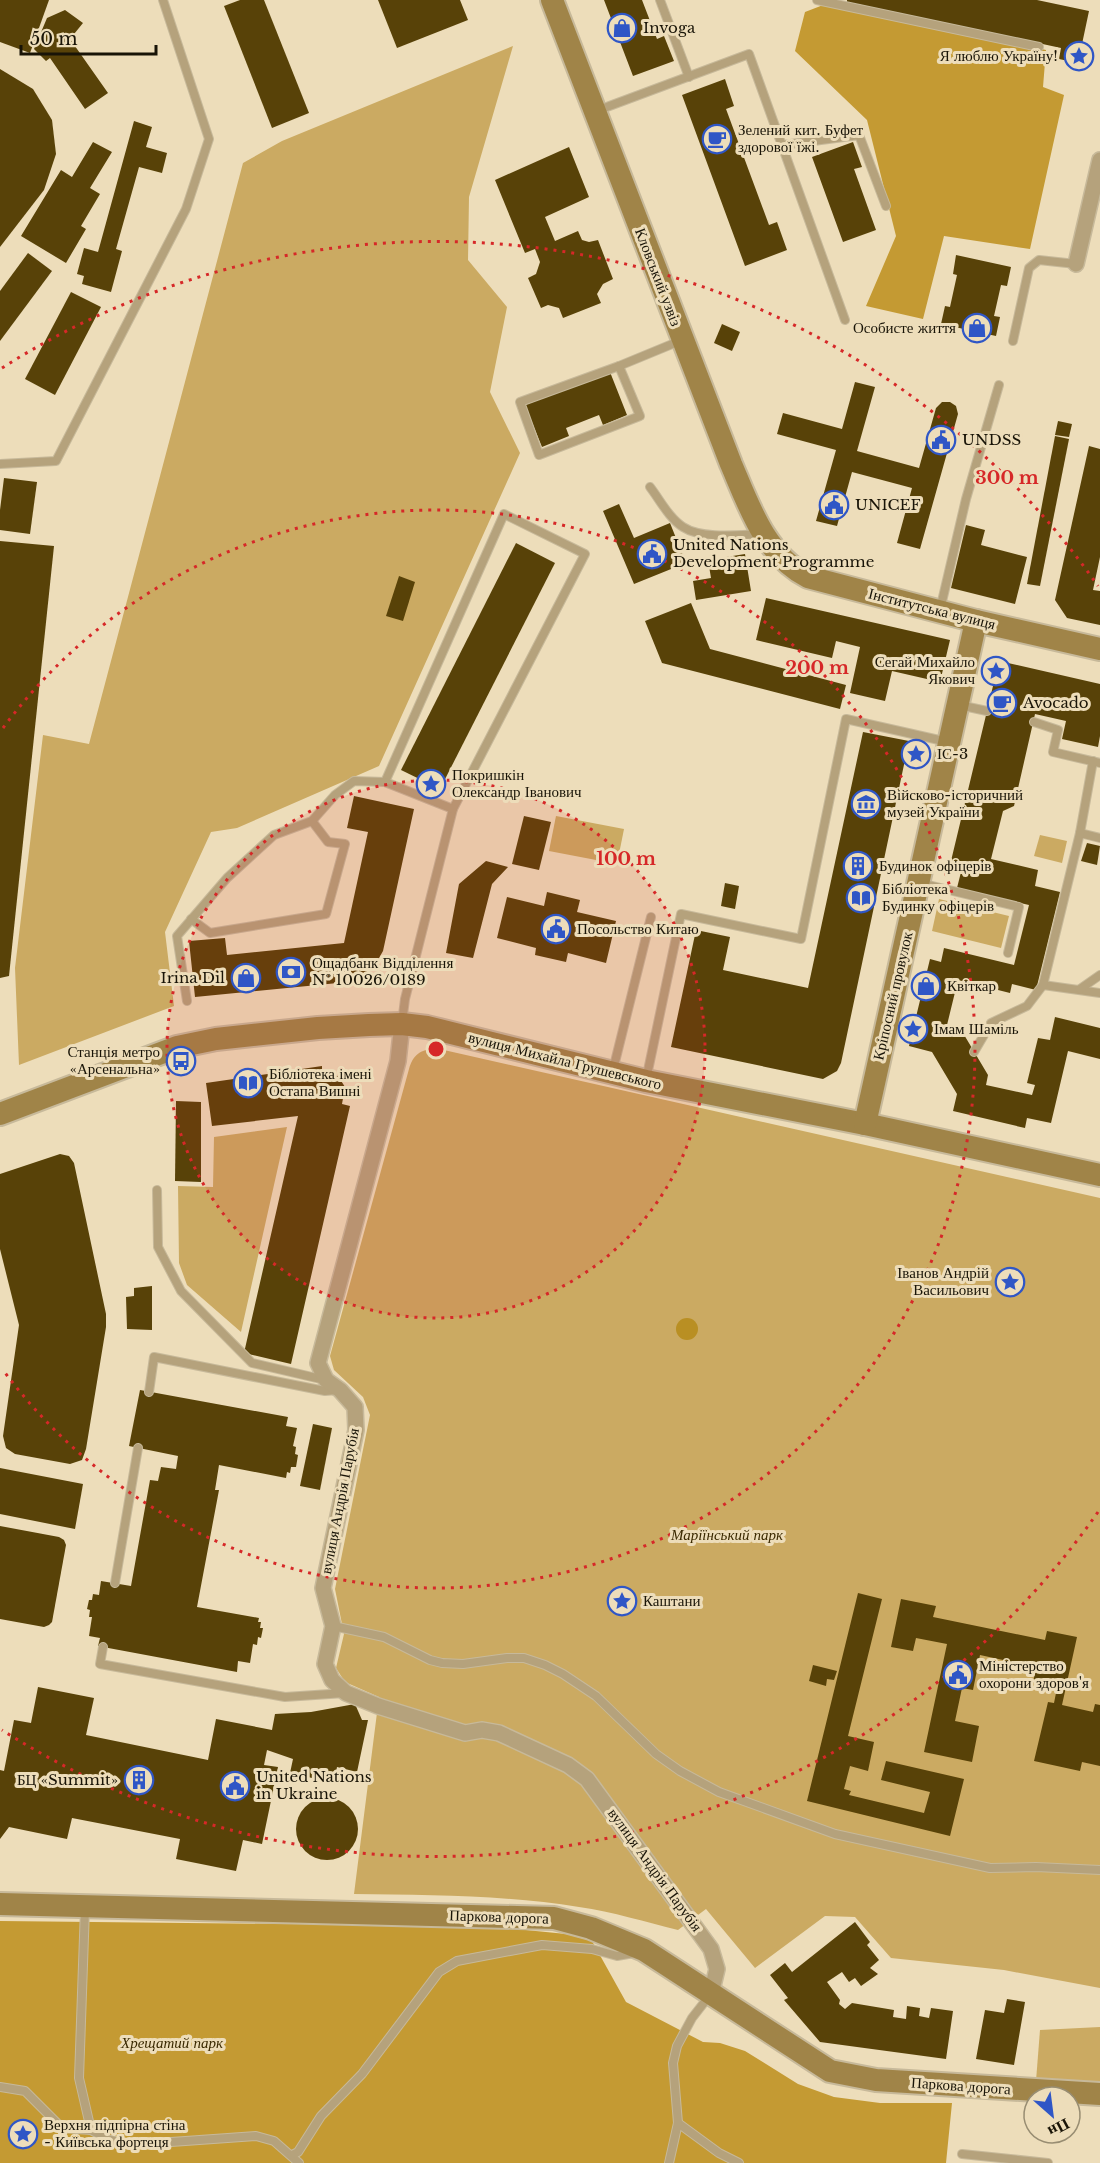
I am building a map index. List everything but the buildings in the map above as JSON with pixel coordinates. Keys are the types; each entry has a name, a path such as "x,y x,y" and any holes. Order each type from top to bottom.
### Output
{"main road":[{"name":"Кловський узвіз","path":"552,0 731,464 769,542"},
{"name":"Інститутська вулиця","path":"769,542 796,571 808,577 976,621 1100,649"},
{"name":"Кріпосний провулок","path":"865,1124 976,621"},
{"name":"вулиця Михайла Грушевського","path":"0,1114 177,1047 318,1028 402,1024 427,1027 645,1081 865,1124 1100,1175"},
{"name":"Паркова дорога","path":"0,1904 554,1918 591,1928 644,1950 830,2071 876,2080 1100,2094"}],"street":[{"path":"1076,264 1100,160"},
{"path":"326,1380 318,1363 398,1061 402,1024"},
{"name":"вулиця Андрія Парубія","path":"326,1380 340,1390 355,1407 356,1430 323,1588 333,1626 325,1664 333,1680 346,1693 378,1706 465,1733 482,1730 500,1733 568,1765 587,1779 711,1949 717,1969 711,1994"}],"lane":[{"path":"0,464 56,460 186,208 208,139 163,0"},
{"path":"660,0 689,77"},
{"path":"817,0 1039,47"},
{"path":"595,112 749,54 845,320"},
{"path":"783,145 859,135 886,206"},
{"path":"1013,340 1029,268 1039,260 1076,264"},
{"path":"619,366 640,416 539,455 520,402 682,340"},
{"path":"940,611 966,499 999,385"},
{"path":"650,487 682,527 693,532 769,542"},
{"path":"385,782 504,514 585,554 453,809 405,999 402,1024"},
{"path":"958,704 987,711"},
{"path":"645,1081 681,914 801,939 846,719 949,742"},
{"path":"974,1052 991,1023 1027,1006 1043,985 1096,762 1053,752 1058,730 1034,722"},
{"path":"187,1000 177,936 227,878 274,835 312,821 335,795 354,781 385,782 453,809"},
{"path":"191,919 210,933 326,914 345,844 328,842 312,821"},
{"path":"1080,833 1100,838"},
{"path":"918,882 1019,907 1008,953"},
{"path":"612,1073 651,918"},
{"path":"1080,989 1100,975"},
{"path":"1043,985 1100,993"},
{"path":"157,1190 158,1247 181,1291 252,1363 326,1380"},
{"path":"149,1392 154,1357 325,1391 340,1390"},
{"path":"115,1583 138,1448"},
{"path":"333,1626 384,1637 442,1664 524,1658 545,1665 596,1696 656,1754 680,1771 719,1792 835,1834 990,1868 1036,1867 1100,1870"},
{"path":"103,1647 100,1664 285,1697 346,1693"},
{"path":"85,1905 79,2078 91,2130"},
{"path":"292,2155 298,2152 321,2116 369,2065 439,1972 457,1961 542,1945 591,1949 617,1956 644,1950"},
{"path":"669,2163 678,2123 673,2063 677,2046 692,2019 711,1994"},
{"path":"0,2087 25,2091 62,2128 91,2130 108,2139 129,2145 256,2136 274,2141 299,2163"},
{"path":"678,2123 719,2153 739,2163"},
{"path":"962,2154 1048,2163"}],"green space":[{"path":"831,2 1046,50 1043,87 1064,95 1030,249 944,236 923,319 866,306 896,236 867,120 795,51 805,12"},
{"path":"513,46 469,197 468,260 507,307 490,392 520,453 379,766 237,828 211,832 165,932 174,1006 19,1065 15,968 43,735 89,744 243,163 282,141"},
{"path":"556,816 624,829 617,864 549,851"},
{"path":"1040,835 1067,841 1062,863 1034,856"},
{"path":"939,899 1009,916 1001,948 932,931"},
{"name":"Маріїнський парк","path":"435,1048 1100,1198 1100,1988 1004,1970 891,1958 855,1917 825,1916 755,1968 706,1909 678,1930 604,1912 551,1903 467,1896 354,1894 379,1697 345,1682 336,1668 344,1634 335,1589 370,1415 363,1397 334,1370 330,1356 409,1069 418,1054"},
{"path":"287,1127 241,1332 187,1285 179,1263 178,1186 213,1187 214,1137"},
{"name":"Хрещатий парк","path":"0,1921 486,1926 566,1934 592,1941 626,2002 703,2042 720,2043 745,2051 798,2084 834,2097 880,2103 952,2103 946,2163 0,2163"},
{"path":"1100,2027 1100,2084 1036,2081 1040,2030"}],"shaded area":[{"path":"683,1318 691,1318 698,1325 698,1333 691,1340 683,1340 676,1333 676,1325"}],"place":[{"name":"Invoga","path":"622,28"},
{"name":"Я люблю Україну!","path":"1079,56"},
{"name":"Зелений кит. Буфет здорової їжі.","path":"717,139"},
{"name":"Особисте життя","path":"977,328"},
{"name":"UNDSS","path":"941,440"},
{"name":"UNICEF","path":"834,505"},
{"name":"United Nations Development Programme","path":"652,554"},
{"name":"Сегай Михайло Якович","path":"996,671"},
{"name":"Avocado","path":"1002,703"},
{"name":"ІС-3","path":"916,754"},
{"name":"Покришкін Олександр Іванович","path":"431,784"},
{"name":"Війсково-історичний музей України","path":"866,804"},
{"name":"Будинок офіцерів","path":"858,866"},
{"name":"Бібліотека Будинку офіцерів","path":"861,898"},
{"name":"Посольство Китаю","path":"556,929"},
{"name":"Ощадбанк Відділення № 10026/0189","path":"291,972"},
{"name":"Irina Dil","path":"246,978"},
{"name":"Квіткар","path":"926,986"},
{"name":"Імам Шаміль","path":"913,1029"},
{"name":"Станція метро «Арсенальна»","path":"181,1061"},
{"name":"Бібліотека імені Остапа Вишні","path":"248,1083"},
{"name":"Іванов Андрій Васильович","path":"1010,1282"},
{"name":"Каштани","path":"622,1601"},
{"name":"Міністерство охорони здоров'я","path":"958,1675"},
{"name":"БЦ «Summit»","path":"139,1780"},
{"name":"United Nations in Ukraine","path":"235,1786"},
{"name":"Верхня підпірна стіна - Київська фортеця","path":"23,2134"}]}
